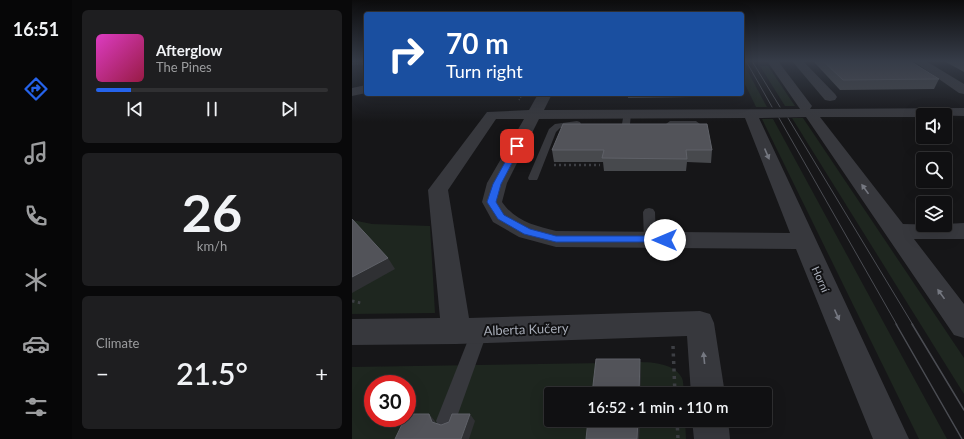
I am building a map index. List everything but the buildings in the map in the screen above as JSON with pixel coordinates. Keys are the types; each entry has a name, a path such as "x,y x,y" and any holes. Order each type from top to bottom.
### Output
{"street":[{"path":"787,81 964,326"},
{"path":"815,81 830,97"},
{"path":"951,81 964,90"},
{"path":"352,92 364,89"},
{"path":"544,96 497,184 492,202 501,217 527,232 556,239 804,241"},
{"name":"Horní","path":"747,109 891,439"},
{"path":"468,331 438,190 492,115 534,115 627,122 662,119 866,112 964,112"},
{"path":"897,232 964,231"},
{"name":"Alberta Kučery","path":"352,332 468,331 700,323 707,387"},
{"path":"711,427 712,439"}],"lane":[{"path":"662,119 696,124"},
{"path":"533,178 552,131 558,126 584,124"},
{"path":"649,212 650,240"},
{"path":"446,421 468,331"}],"path":[{"path":"552,165 600,165"},
{"path":"352,301 361,303"},
{"path":"677,427 678,439"}],"shaded area":[{"path":"744,81 753,81 767,107 756,107"},
{"path":"770,81 778,81 795,106 785,106"},
{"path":"792,118 803,118 964,358 964,394"},
{"path":"762,119 773,119 947,439 919,439"},
{"path":"352,220 372,224 430,226 435,313 352,314"},
{"path":"647,362 668,366 676,371 682,378 683,382 683,387 544,387 544,427 685,427 686,439 352,439 352,367"}],"tram line":[{"path":"758,81 772,107"},
{"path":"764,81 780,107"},
{"path":"779,118 897,325"},
{"path":"788,118 913,325"},
{"path":"896,324 962,439"},
{"path":"912,324 964,410"}],"route":[{"path":"517,146 497,184 492,202 501,217 527,232 556,239 665,240"}]}
